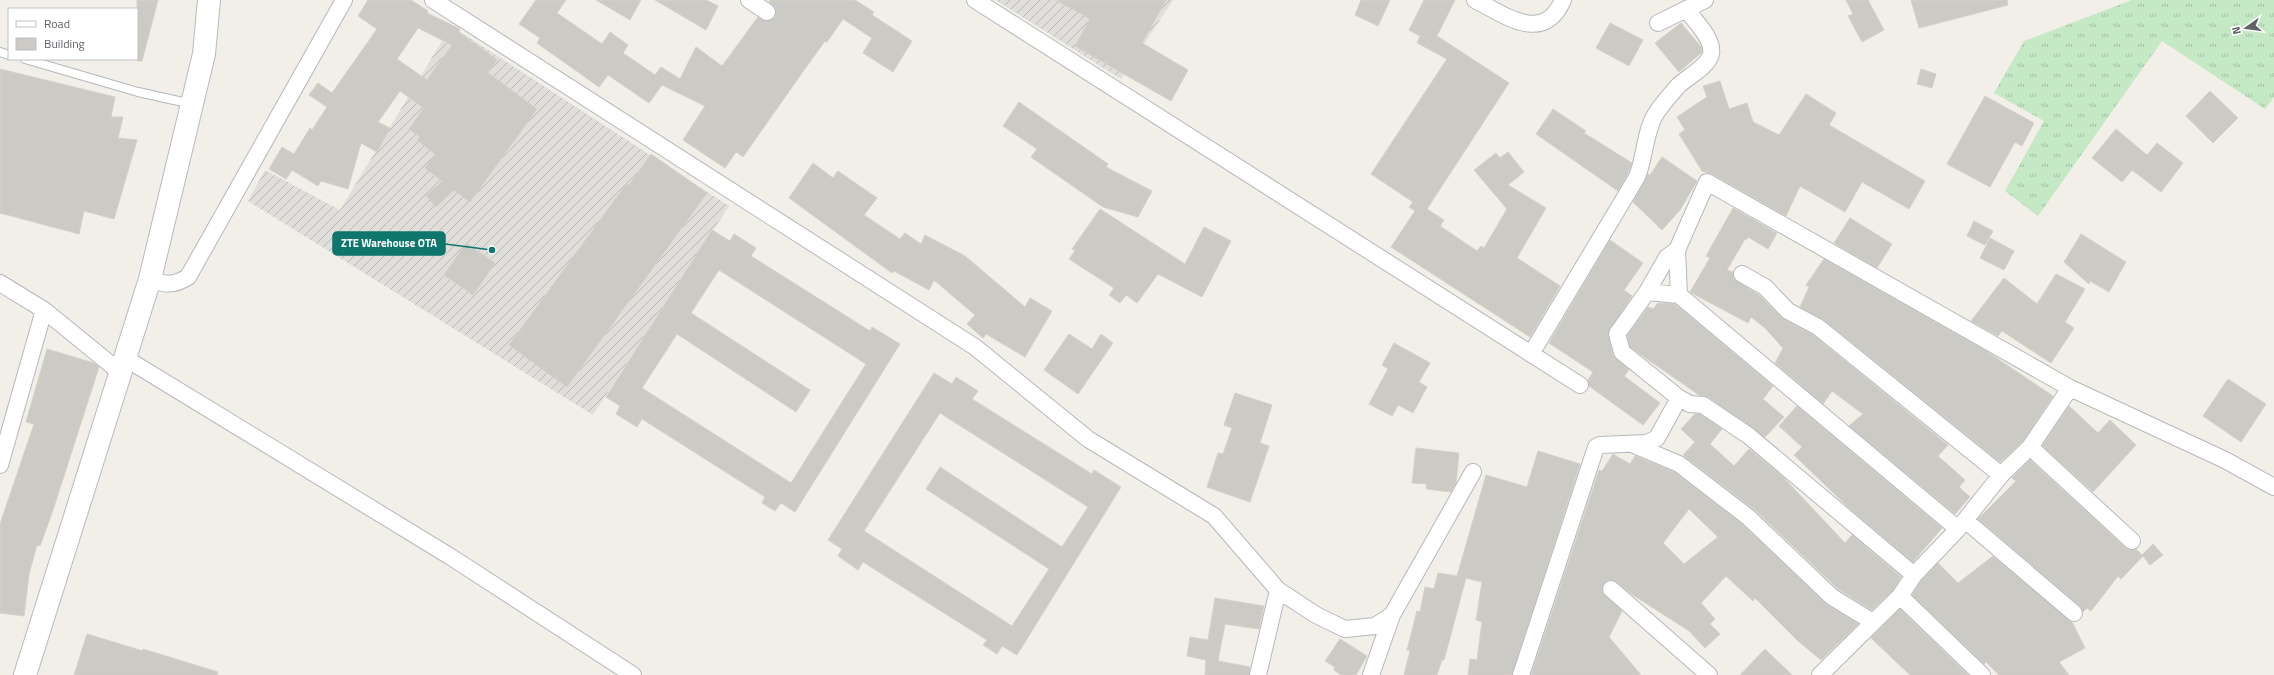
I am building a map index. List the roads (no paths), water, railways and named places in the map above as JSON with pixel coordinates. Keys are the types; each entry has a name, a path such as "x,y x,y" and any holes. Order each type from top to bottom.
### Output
{"main road":[{"path":"25,675 150,279 204,54 209,0"}],"street":[{"path":"150,279 166,285 176,284 188,277 344,0"},
{"path":"433,0 975,347 1088,439 1214,516 1278,590 1316,615 1345,629 1375,626 1392,615"},
{"path":"749,0 767,12"},
{"path":"975,0 1234,163 1404,274 1580,385"},
{"path":"1475,0 1521,23 1530,25 1548,20 1555,14 1563,0"},
{"path":"1658,24 1705,0"},
{"path":"1531,354 1637,177 1644,156 1650,124 1655,115 1678,86 1707,60 1711,54 1708,40 1686,9"},
{"path":"1679,295 1677,250 1706,182 2070,388 2225,460 2274,487"},
{"path":"1677,250 1667,257 1647,292 1617,334 1622,352 1680,398 1690,404 1703,405 1749,436 1914,575"},
{"path":"1742,274 1765,287 1788,311 1818,327 2001,475"},
{"path":"0,283 44,310 123,365 451,557 633,675"},
{"path":"1647,292 1679,295 2074,613"},
{"path":"0,465 44,310"},
{"path":"1820,675 1900,596 1914,575 1962,524 2001,475 2030,447 2070,388"},
{"path":"1521,675 1596,448 1600,446 1647,443 1657,438 1680,398"},
{"path":"1634,444 1679,464 1748,517 1832,597 1873,622"},
{"path":"2030,447 2132,541"},
{"path":"1371,675 1392,615 1474,472"},
{"path":"1611,589 1708,675"},
{"path":"1258,675 1278,590"},
{"path":"1900,596 1982,675"}],"lane":[{"path":"28,60 138,92 192,104"}],"place":[{"name":"ZTE Warehouse OTA","path":"492,250"}]}
